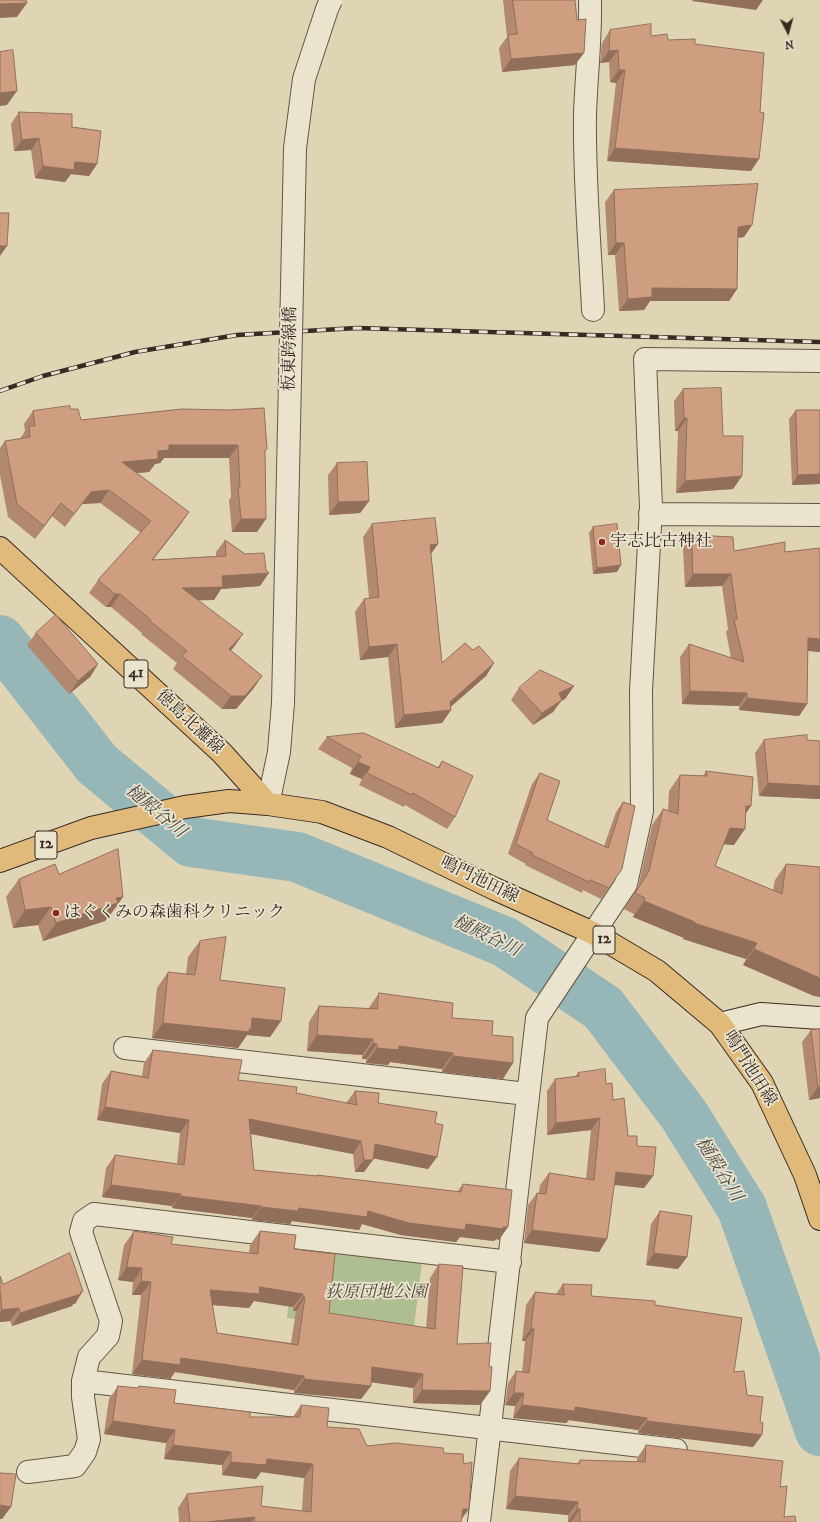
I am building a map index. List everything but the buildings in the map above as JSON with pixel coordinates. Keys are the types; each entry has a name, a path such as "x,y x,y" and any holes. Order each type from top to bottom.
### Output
{"main road":[{"name":"徳島北灘線","path":"0,548 222,753 268,804"},
{"name":"鳴門池田線","path":"0,861 91,828 185,807 229,801 268,804 322,812 388,837 495,889 592,933 657,971 720,1024 762,1083 805,1175 820,1219"}],"street":[{"name":"板東跨線橋","path":"268,804 279,752 283,702 295,148 304,79 326,9 331,0"},
{"path":"590,0 585,116 586,172 593,310"},
{"path":"479,1522 510,1262 527,1094 537,1018 592,933 626,884 642,811 641,691 650,514 645,359 820,361"},
{"path":"650,514 820,515"},
{"path":"720,1024 761,1014 820,1018"},
{"path":"125,1048 527,1094"},
{"path":"28,1472 76,1466 85,1452 89,1439 83,1397 83,1381 89,1357 108,1336 111,1321 80,1232 84,1221 94,1214 510,1262"},
{"path":"83,1381 695,1453"}],"green space":[{"name":"荻原団地公園","path":"294,1246 422,1263 413,1335 287,1318"}],"waterway":[{"name":"樋殿谷川","path":"0,640 97,764 191,842 297,857 505,942 603,1008 684,1115 742,1208 820,1431"}],"railway":[{"path":"0,391 43,376 135,352 237,335 357,328 820,342"}],"place":[{"name":"宇志比古神社","path":"602,542"},
{"name":"はぐくみの森歯科クリニック","path":"56,913"}]}
